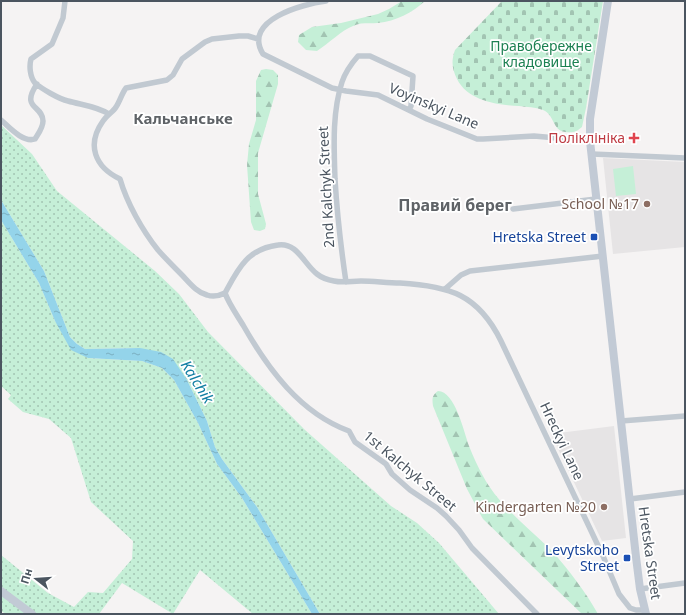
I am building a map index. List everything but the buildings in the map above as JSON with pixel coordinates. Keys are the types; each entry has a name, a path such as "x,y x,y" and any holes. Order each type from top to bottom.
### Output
{"street":[{"path":"65,1 63,18 52,44 30,60 31,72 34,80 37,84 60,98 98,108 109,114"},
{"path":"326,1 283,13 264,27 258,39 259,47 266,57 340,90"},
{"name":"Hretska Street","path":"608,1 590,119 590,141 640,589 646,612"},
{"path":"225,293 216,296 201,293 190,284 158,250 149,238 127,200 120,180 100,164 94,152 94,143 103,120 117,105 126,88 167,80 182,59 205,42 212,39 248,36 258,39"},
{"name":"2nd Kalchyk Street","path":"346,282 337,207 334,159 334,122 340,90 344,78 358,56 367,56 413,76 411,106 409,110"},
{"path":"1,120 21,136 30,140 35,139 43,121 42,117 32,106 31,100 32,91 37,84"},
{"name":"Voyinskyi Lane","path":"340,90 375,94 427,120 477,139 534,136 590,141"},
{"path":"592,154 685,158"},
{"path":"513,209 596,199"},
{"name":"Hreckyi Lane","path":"225,293 240,266 250,256 260,250 283,244 292,248 317,274 334,281 419,284 445,289 457,294 479,308 495,329 603,556 619,594 630,608 646,612"},
{"path":"445,289 461,275 470,271 603,256"},
{"name":"1st Kalchyk Street","path":"225,293 264,359 287,389 327,421 349,431 355,442 386,464 392,474 410,490 437,508 446,516 476,552 537,614"},
{"path":"621,422 685,416"},
{"path":"630,499 685,492"},
{"path":"640,589 685,583"},
{"path":"1,591 32,614"}],"shaded area":[{"name":"School №17","path":"603,158 685,162 685,247 613,254"},
{"name":"Kindergarten №20","path":"614,426 626,538 602,541 551,434"}],"green space":[{"path":"402,1 425,1 409,13 397,18 385,22 359,24 349,28 317,51 306,50 298,42 299,35 312,27 341,23 378,14"},
{"name":"Правобережне кладовище","path":"502,1 603,1 586,108 582,127 578,130 574,132 561,131 555,125 550,115 540,109 493,103 476,97 468,92 457,79 453,65 455,50"},
{"path":"261,70 273,70 278,75 278,84 258,153 258,194 266,224 265,229 260,231 254,230 251,222 247,165 249,144 256,120 256,81"},
{"path":"1,125 32,154 57,191 155,271 179,294 208,332 305,430 391,506 417,523 439,543 499,614 320,614 257,507 215,447 207,421 187,380 140,348 85,349 70,337 44,271 1,200"},
{"path":"633,166 636,194 616,196 613,169"},
{"path":"1,220 39,283 55,321 88,358 142,361 162,368 174,380 198,423 217,464 242,498 312,614 253,614 200,570 173,614 122,583 99,614 36,614 1,589 1,555 48,593 74,607 88,592 103,593 132,559 133,541 91,502 71,438 49,419 23,412 8,399 11,395 1,386"},
{"path":"438,391 444,393 454,405 472,454 481,473 497,497 514,516 558,558 582,589 598,614 582,614 483,519 467,489 433,406 433,397"},
{"path":"1,593 29,614 6,614 1,611"}],"water":[{"path":"1,200 44,271 70,337 77,344 85,349 140,348 161,352 173,359 187,380 207,421 215,447 257,507 320,614 312,614 242,498 217,464 198,423 174,380 162,368 142,361 88,358 71,350 55,321 39,283 1,220"}],"place":[{"name":"Поліклініка","path":"634,138"},
{"name":"School №17","path":"647,204"},
{"name":"Hretska Street","path":"594,237"},
{"name":"Kindergarten №20","path":"604,507"},
{"name":"Levytskoho Street","path":"627,558"}],"district":[{"name":"Кальчанське","path":"183,119"},
{"name":"Правий берег","path":"455,205"}],"water label":[{"name":"Kalchik","path":"197,382"}]}
